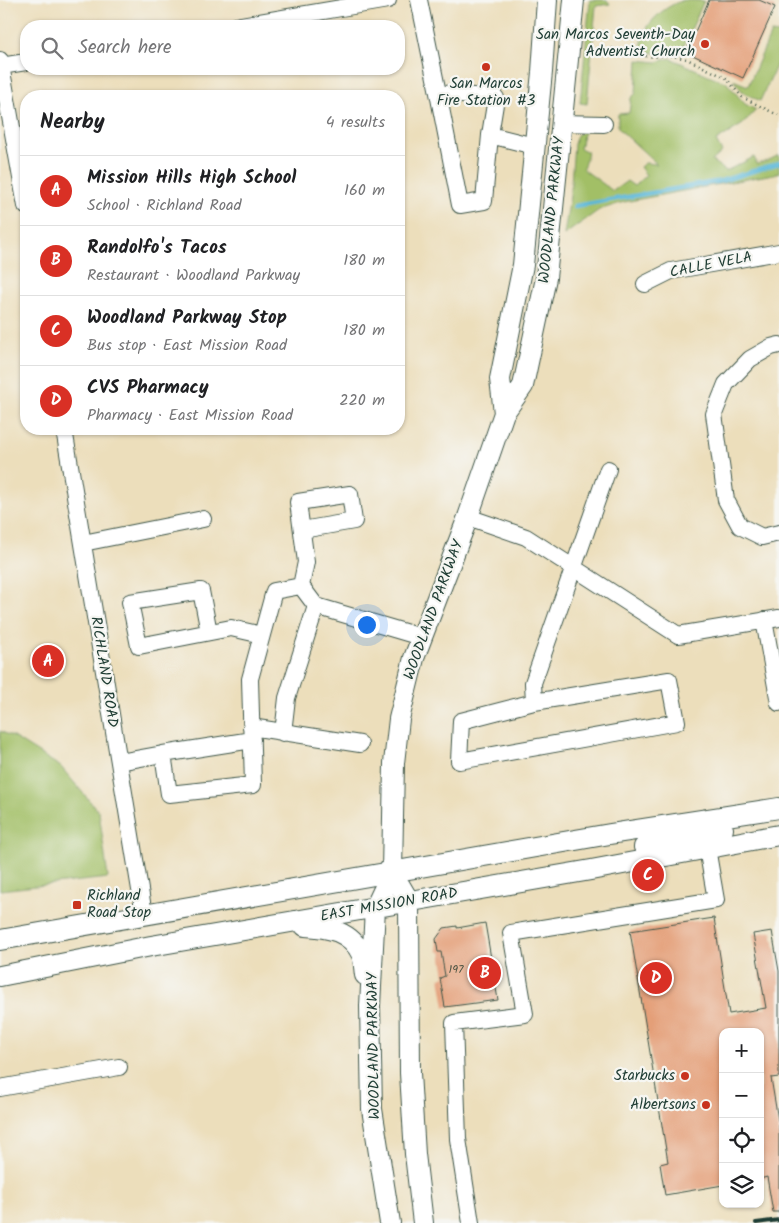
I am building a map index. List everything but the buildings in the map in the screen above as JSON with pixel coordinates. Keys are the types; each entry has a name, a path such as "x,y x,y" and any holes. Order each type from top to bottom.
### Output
{"main road":[{"name":"WOODLAND PARKWAY","path":"504,413 500,379 523,264 542,72 546,0"},
{"name":"WOODLAND PARKWAY","path":"390,1223 372,1109 370,1006 375,908 392,872 394,763 399,719 421,637 468,517 504,413 523,386 546,278 574,0"},
{"name":"EAST MISSION ROAD","path":"0,940 610,834 779,809"},
{"path":"590,870 590,864 594,858 754,822 779,809"},
{"name":"EAST MISSION ROAD","path":"0,976 151,946 590,870 779,835"},
{"path":"392,872 409,901 410,1072 415,1154 423,1223"},
{"path":"270,925 321,927 336,930 347,936 362,956 370,1006"}],"street":[{"path":"270,20 388,0"},
{"path":"419,0 460,205 484,201 490,135 496,98 438,93"},
{"path":"20,62 1,63 20,172"},
{"path":"562,123 604,124"},
{"path":"490,135 534,146"},
{"name":"CALLE VELA","path":"646,284 671,270 779,252"},
{"path":"779,345 771,346 750,359 726,384 714,414 726,500 740,526 762,537 779,533"},
{"name":"RICHLAND ROAD","path":"65,435 144,914"},
{"path":"534,702 533,683 572,567 608,469"},
{"path":"468,517 526,537 678,635 772,619 779,703"},
{"path":"83,543 203,520"},
{"path":"302,530 306,562 301,586 316,606 421,637"},
{"path":"163,754 169,794 253,785 250,679 274,591 301,586"},
{"path":"209,632 201,590 130,602 139,646 231,628 262,635"},
{"path":"283,733 287,698 316,606"},
{"path":"669,680 676,722 459,761 461,721 534,702 669,680"},
{"path":"119,762 163,754 251,733 283,733 360,744"},
{"path":"471,1223 458,1139 454,1023 524,1014 511,933 716,900 707,848"},
{"path":"0,1088 119,1067"}],"path":[{"path":"612,48 622,53 654,57 666,55 688,59 726,78 742,97 778,115"}],"green space":[{"path":"590,0 607,0 610,4 596,6 587,104 580,103"},
{"path":"684,0 704,1 680,54 668,48 654,53 640,50 645,32 657,15 673,4"},
{"path":"771,33 779,34 779,60 760,101 743,92 733,80 748,86"},
{"path":"670,58 726,82 745,104 756,110 743,124 716,141 722,152 712,161 726,171 754,157 757,164 779,155 779,173 624,202 599,210 564,235 570,196 574,144 577,135 584,131 580,148 588,152 583,169 613,191 627,181 634,186 646,175 640,167 645,163 657,164 618,128 618,114 629,113 631,98 636,93 638,60 657,62"},
{"path":"0,731 61,767 99,812 108,878 0,890"}],"waterway":[{"path":"575,206 721,181 779,163"}],"railway":[{"path":"756,1223 779,1220"}],"place":[{"name":"San Marcos Seventh-Day Adventist Church","path":"705,44"},
{"name":"San Marcos Fire Station #3","path":"486,67"},
{"name":"Mission Hills High School","path":"48,661"},
{"name":"Woodland Parkway Stop","path":"648,875"},
{"name":"Richland Road Stop","path":"77,905"},
{"name":"Randolfo's Tacos","path":"485,973"},
{"name":"CVS Pharmacy","path":"656,978"},
{"name":"Starbucks","path":"685,1076"},
{"name":"Albertsons","path":"706,1105"}]}
